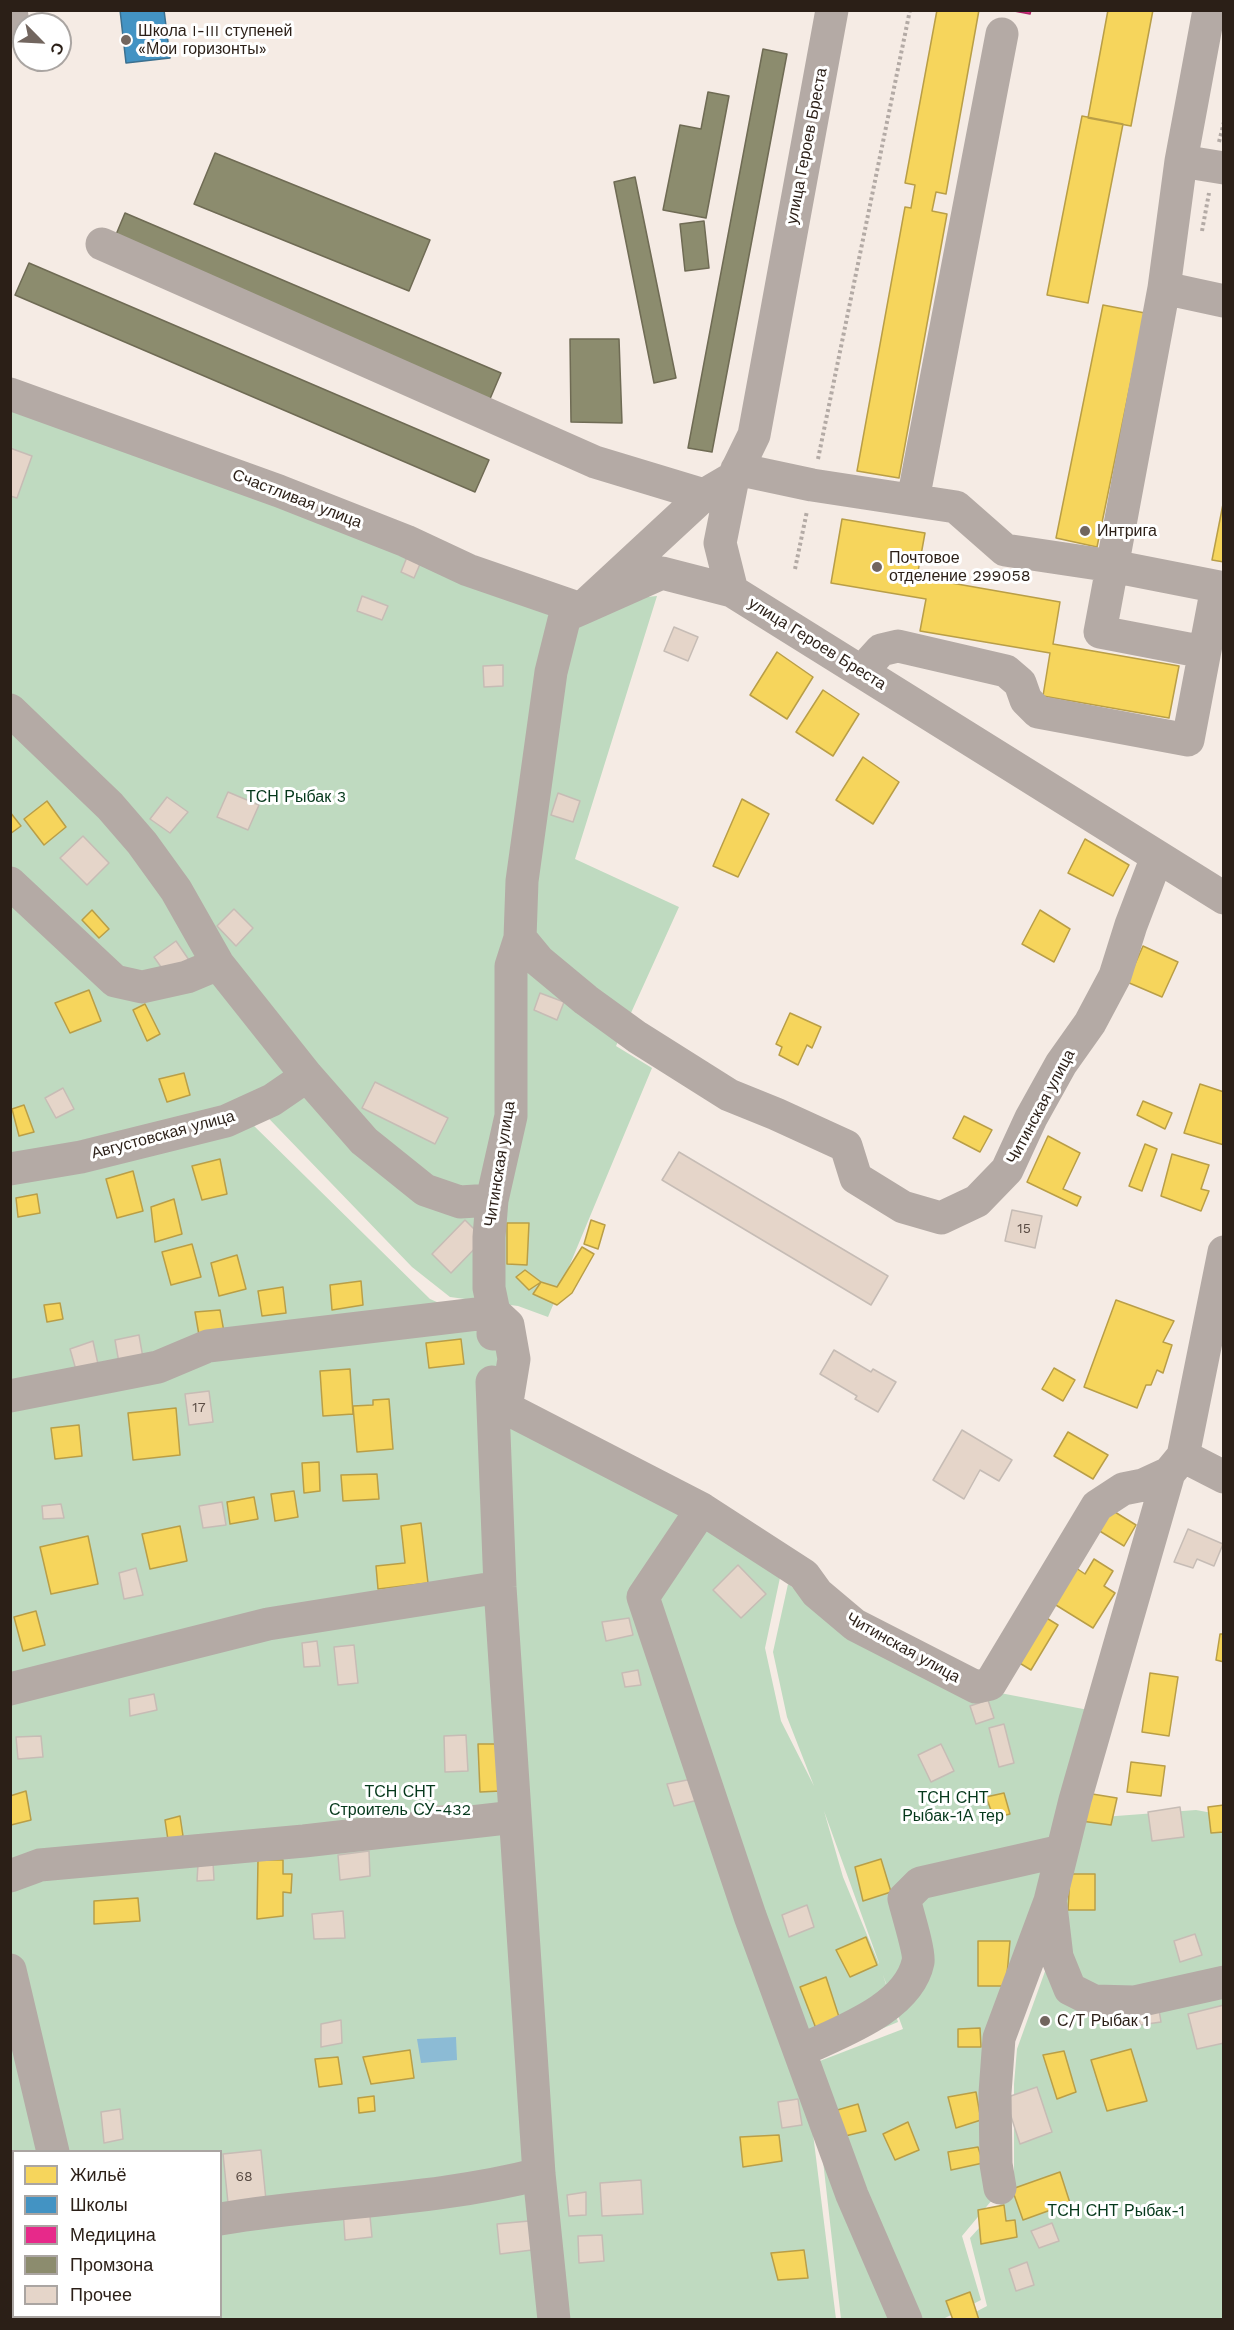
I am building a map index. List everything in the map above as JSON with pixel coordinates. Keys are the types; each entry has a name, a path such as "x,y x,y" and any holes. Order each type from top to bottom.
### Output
{"street":[{"name":"улица Героев Бреста","path":"832,10 754,435 735,474 720,543 732,591 1224,898"},
{"path":"1204,652 1100,632 1164,288 1181,161 1209,10"},
{"path":"913,500 1002,34"},
{"path":"1181,161 1224,168"},
{"path":"102,244 595,462 704,495"},
{"path":"1164,288 1224,301"},
{"name":"Счастливая улица","path":"10,394 279,491 405,541 468,570 581,609"},
{"path":"581,609 704,495 735,474 956,507 1005,550 1112,566 1220,587 1204,652 1188,740 1038,712 1026,700 1020,683 1006,671 898,646 881,650 862,671"},
{"path":"520,938 522,880 551,672 565,616 662,573 732,591"},
{"path":"10,710 110,806 142,843 176,890 218,964 307,1076 364,1141 425,1190 460,1202 492,1200"},
{"name":"Читинская улица","path":"520,938 546,968 638,1037 729,1095 846,1146 856,1178 903,1207 941,1218 977,1201 1007,1170 1031,1118 1061,1064 1090,1023 1116,976 1131,925 1157,857"},
{"path":"10,883 115,981 142,987 187,977 218,964"},
{"name":"Читинская улица","path":"520,938 511,966 511,1116 492,1200 489,1237 489,1288 494,1312 508,1325 514,1359 506,1408 702,1509 804,1575 818,1593 855,1625 976,1687 990,1684 1097,1506 1123,1489 1143,1485 1176,1464"},
{"name":"Августовская улица","path":"10,1169 81,1157 226,1121 272,1100 307,1076"},
{"path":"1000,2188 996,2164 995,2093 999,2038 1050,1901 1061,1851 1176,1464 1224,1252"},
{"path":"10,1396 158,1367 208,1346 494,1312 492,1375 500,1587 539,2174 554,2319"},
{"path":"1176,1464 1224,1477"},
{"path":"702,1509 643,1598 750,1916 852,2195 906,2319"},
{"path":"10,1689 268,1624 500,1587"},
{"path":"10,1876 40,1865 304,1841 515,1817"},
{"path":"800,2051 889,2006 908,1986 919,1960 904,1899 920,1883 1061,1851"},
{"path":"1050,1901 1057,1957 1070,1989 1094,2001 1134,2002 1224,1982"},
{"path":"10,1970 53,2150"},
{"path":"222,2219 337,2203 407,2198 498,2184 539,2174"}],"path":[{"path":"795,569 910,10"}],"green space":[{"name":"ТСН Рыбак 3","path":"10,388 556,606 657,596 575,859 679,907 616,1046 652,1068 548,1317 518,1306 450,1297 412,1267 250,1099 11,1158"},
{"name":"ТСН СНТ Строитель СУ-432","path":"248,1120 430,1299 502,1331 519,1403 781,1573 765,1648 781,1721 814,1786 787,1717 773,1652 788,1584 814,1602 995,1692 1104,1713 1076,1819 1196,1810 1223,1815 1223,1985 1108,2012 1049,1946 1008,2055 1007,2182 962,2236 981,2300 943,2319 841,2319 812,2064 903,2029 883,1975 898,2022 804,2061 836,2319 102,2319 222,2318 222,2150 55,2150 11,1963 10,1179","holes":["824,1811 879,1964 843,1877"]},
{"name":"ТСН СНТ Рыбак-1","path":"1048,1963 1065,1997 1223,1992 1223,2319 960,2320 987,2306 970,2238 1008,2196 1014,2180 1014,2084 1017,2049"},
{"path":"10,2025 44,2150 12,2150 12,2318 92,2319 11,2319"}],"water":[{"path":"456,2037 457,2060 421,2063 417,2039"}],"building: Жильё":[{"path":"937,10 979,10 946,194 936,192 932,211 947,214 899,478 857,471 905,207 911,208 915,185 905,183"},
{"path":"1108,10 1153,10 1131,126 1088,118"},
{"path":"1082,116 1123,124 1088,303 1047,295"},
{"path":"1103,305 1145,313 1097,547 1056,538"},
{"path":"1224,499 1224,562 1212,560"},
{"path":"842,519 925,533 917,577 1060,602 1053,644 1179,666 1169,718 1043,696 1050,653 920,631 926,599 831,583"},
{"path":"777,652 813,677 787,719 750,695"},
{"path":"823,690 859,714 833,756 796,732"},
{"path":"863,757 899,782 873,824 836,800"},
{"path":"742,799 769,814 738,877 713,866"},
{"path":"47,801 66,827 44,845 24,819"},
{"path":"10,812 21,826 10,834"},
{"path":"1085,839 1129,865 1113,896 1068,873"},
{"path":"92,910 109,929 99,938 82,920"},
{"path":"1040,910 1070,929 1054,962 1022,944"},
{"path":"1143,946 1178,962 1162,997 1127,982"},
{"path":"89,990 101,1021 70,1033 55,1003"},
{"path":"145,1004 160,1034 147,1041 133,1010"},
{"path":"790,1013 821,1027 812,1048 807,1045 798,1065 779,1055 782,1047 776,1044"},
{"path":"184,1073 190,1095 167,1102 159,1079"},
{"path":"1200,1084 1224,1092 1224,1145 1184,1133"},
{"path":"1143,1101 1172,1113 1165,1129 1137,1115"},
{"path":"24,1105 34,1132 19,1136 12,1109"},
{"path":"964,1116 992,1130 980,1152 953,1138"},
{"path":"1048,1136 1080,1153 1063,1189 1081,1197 1077,1206 1027,1182"},
{"path":"1145,1144 1157,1149 1142,1191 1129,1186"},
{"path":"1172,1154 1209,1165 1201,1189 1209,1191 1201,1211 1161,1196"},
{"path":"220,1159 227,1194 202,1200 192,1166"},
{"path":"133,1171 143,1211 117,1218 106,1179"},
{"path":"37,1194 40,1213 18,1217 16,1198"},
{"path":"174,1199 182,1234 155,1242 151,1207"},
{"path":"591,1220 605,1225 598,1249 584,1244"},
{"path":"507,1223 529,1223 527,1265 507,1264"},
{"path":"192,1244 201,1277 171,1285 162,1252"},
{"path":"582,1247 594,1254 572,1293 557,1305 533,1294 541,1282 557,1287"},
{"path":"237,1255 246,1289 219,1296 211,1263"},
{"path":"525,1270 541,1282 529,1290 516,1277"},
{"path":"361,1281 363,1305 332,1310 330,1285"},
{"path":"283,1287 286,1313 262,1316 258,1291"},
{"path":"1116,1300 1174,1321 1163,1342 1172,1345 1163,1373 1157,1370 1151,1385 1146,1385 1137,1408 1084,1387"},
{"path":"60,1303 63,1319 47,1322 44,1305"},
{"path":"220,1310 224,1332 199,1335 195,1312"},
{"path":"461,1339 464,1364 429,1368 426,1343"},
{"path":"1054,1368 1075,1380 1063,1401 1042,1389"},
{"path":"350,1369 353,1414 323,1416 320,1371"},
{"path":"389,1399 393,1449 357,1452 353,1406 373,1405 373,1400"},
{"path":"176,1408 180,1455 133,1460 128,1413"},
{"path":"79,1425 82,1456 55,1459 51,1428"},
{"path":"1068,1432 1108,1455 1093,1479 1054,1456"},
{"path":"319,1462 320,1491 304,1493 302,1463"},
{"path":"377,1474 379,1499 343,1501 341,1475"},
{"path":"294,1491 298,1517 275,1521 271,1494"},
{"path":"254,1497 258,1519 230,1524 227,1502"},
{"path":"1110,1509 1136,1525 1124,1546 1098,1530"},
{"path":"421,1523 428,1583 378,1589 376,1566 405,1563 401,1526"},
{"path":"180,1526 187,1561 150,1569 142,1534"},
{"path":"88,1536 98,1584 51,1594 40,1547"},
{"path":"1094,1559 1113,1571 1104,1586 1115,1593 1093,1628 1051,1602 1073,1566 1085,1574"},
{"path":"36,1611 45,1645 23,1651 14,1617"},
{"path":"1040,1614 1058,1625 1031,1670 1013,1659"},
{"path":"1220,1634 1224,1634 1224,1662 1216,1660"},
{"path":"1150,1673 1178,1677 1169,1736 1142,1732"},
{"path":"478,1744 499,1744 501,1791 480,1792"},
{"path":"1131,1762 1165,1766 1161,1796 1127,1792"},
{"path":"26,1791 31,1820 11,1825 10,1796"},
{"path":"1004,1793 1010,1814 994,1818 986,1797"},
{"path":"1086,1793 1117,1798 1111,1825 1081,1821"},
{"path":"1224,1805 1224,1832 1211,1833 1208,1807"},
{"path":"180,1816 183,1836 168,1840 165,1820"},
{"path":"881,1859 891,1892 863,1901 855,1867"},
{"path":"258,1860 283,1860 283,1874 292,1874 291,1893 283,1892 283,1916 257,1919"},
{"path":"1070,1874 1095,1874 1095,1910 1068,1910"},
{"path":"138,1898 140,1921 94,1924 94,1901"},
{"path":"866,1937 877,1965 850,1977 836,1950"},
{"path":"978,1941 1010,1941 1006,1986 978,1986"},
{"path":"826,1977 840,2020 817,2031 800,1987"},
{"path":"980,2028 981,2047 958,2047 958,2029"},
{"path":"1131,2049 1147,2101 1107,2111 1091,2060"},
{"path":"410,2050 414,2078 371,2084 363,2057"},
{"path":"1064,2051 1076,2092 1057,2099 1043,2055"},
{"path":"338,2057 342,2084 319,2087 315,2059"},
{"path":"976,2092 981,2120 956,2128 948,2097"},
{"path":"374,2096 375,2111 359,2113 358,2098"},
{"path":"858,2104 866,2131 841,2137 834,2111"},
{"path":"908,2122 919,2150 895,2160 883,2134"},
{"path":"779,2135 782,2161 743,2167 740,2137"},
{"path":"978,2147 983,2163 951,2170 948,2152"},
{"path":"1060,2172 1070,2203 1023,2220 1012,2189"},
{"path":"1004,2205 1006,2221 1015,2220 1017,2237 981,2244 978,2210"},
{"path":"804,2250 808,2278 778,2280 771,2253"},
{"path":"970,2292 979,2320 953,2320 946,2301"}],"building: Школы":[{"name":"Школа I-III ступеней «Мои горизонты»","path":"120,10 164,10 170,58 126,63"}],"building: Медицина":[{"path":"1009,10 1031,10 1030,14"}],"building: Промзона":[{"path":"763,49 787,54 712,452 688,448"},
{"path":"708,92 729,96 706,218 663,210 680,125 701,129"},
{"path":"215,153 430,240 409,291 194,204"},
{"path":"635,177 676,378 654,383 614,182"},
{"path":"125,213 501,373 481,420 105,261"},
{"path":"704,221 709,268 685,271 680,224"},
{"path":"29,263 489,460 475,492 15,295"},
{"path":"570,339 619,339 622,423 571,422"}],"building: Прочее":[{"path":"10,448 32,456 17,498 10,496"},
{"path":"409,552 423,557 414,578 401,572"},
{"path":"362,596 388,606 382,620 357,611"},
{"path":"674,627 698,637 688,661 664,651"},
{"path":"503,665 503,686 484,687 483,666"},
{"path":"228,792 259,805 248,830 217,817"},
{"path":"558,793 580,801 573,822 551,815"},
{"path":"167,797 188,812 170,833 150,819"},
{"path":"83,836 109,863 87,885 60,858"},
{"path":"234,909 253,928 236,946 217,926"},
{"path":"176,941 189,960 166,974 154,957"},
{"path":"540,993 564,1002 557,1020 534,1010"},
{"path":"375,1082 448,1118 435,1144 362,1108"},
{"path":"63,1088 74,1109 56,1118 45,1098"},
{"path":"679,1152 888,1276 871,1305 662,1180"},
{"path":"1012,1210 1042,1216 1035,1248 1005,1241"},
{"path":"465,1220 484,1239 451,1273 432,1254"},
{"path":"139,1335 143,1358 119,1363 115,1340"},
{"path":"93,1341 98,1364 76,1370 70,1349"},
{"path":"834,1350 871,1372 873,1369 896,1382 878,1412 855,1399 857,1396 820,1374"},
{"path":"209,1391 213,1422 189,1425 185,1394"},
{"path":"962,1430 1012,1460 999,1481 980,1470 964,1499 933,1480"},
{"path":"222,1502 226,1525 203,1528 199,1506"},
{"path":"61,1504 64,1518 43,1519 42,1506"},
{"path":"1188,1529 1223,1544 1214,1566 1197,1559 1193,1568 1174,1562"},
{"path":"738,1565 766,1594 741,1618 713,1590"},
{"path":"136,1568 143,1595 124,1599 119,1573"},
{"path":"629,1618 633,1635 606,1641 602,1622"},
{"path":"317,1641 320,1666 304,1667 302,1643"},
{"path":"354,1645 358,1683 338,1685 334,1647"},
{"path":"638,1670 641,1685 625,1687 622,1673"},
{"path":"154,1694 157,1710 130,1716 129,1699"},
{"path":"988,1700 994,1718 976,1724 970,1706"},
{"path":"1004,1724 1014,1763 999,1767 989,1728"},
{"path":"466,1735 468,1771 445,1772 444,1736"},
{"path":"41,1736 43,1757 18,1759 16,1737"},
{"path":"941,1744 954,1771 931,1782 918,1755"},
{"path":"692,1779 698,1800 674,1806 667,1784"},
{"path":"444,1806 444,1821 423,1822 423,1807"},
{"path":"1180,1807 1184,1837 1152,1841 1148,1812"},
{"path":"369,1851 370,1876 340,1880 338,1855"},
{"path":"213,1862 214,1880 197,1881 198,1864"},
{"path":"807,1905 814,1927 789,1937 782,1915"},
{"path":"343,1911 345,1938 314,1939 312,1914"},
{"path":"1195,1934 1202,1955 1180,1962 1174,1941"},
{"path":"1158,2004 1161,2022 1140,2025 1137,2008"},
{"path":"1224,2005 1224,2043 1197,2049 1188,2014"},
{"path":"341,2020 342,2043 321,2047 321,2024"},
{"path":"1037,2087 1052,2132 1020,2144 1005,2098"},
{"path":"798,2099 802,2125 782,2128 778,2102"},
{"path":"120,2109 123,2139 104,2143 101,2112"},
{"path":"261,2150 266,2200 228,2203 223,2154"},
{"path":"641,2180 643,2214 602,2216 600,2183"},
{"path":"586,2192 586,2215 569,2216 567,2195"},
{"path":"369,2206 372,2237 345,2240 343,2209"},
{"path":"529,2221 532,2250 500,2254 497,2224"},
{"path":"1052,2223 1059,2241 1039,2248 1031,2231"},
{"path":"602,2235 604,2261 579,2263 578,2236"},
{"path":"1027,2262 1034,2285 1016,2291 1009,2269"},
{"path":"142,2318 174,2318 174,2320 143,2320"}],"place":[{"name":"Школа I-III ступеней «Мои горизонты»","path":"126,40"},
{"name":"Интрига","path":"1085,531"},
{"name":"Почтовое отделение 299058","path":"877,567"},
{"name":"С/Т Рыбак 1","path":"1045,2021"}],"park label":[{"name":"ТСН СНТ Рыбак-1А тер","path":"953,1807"}]}
